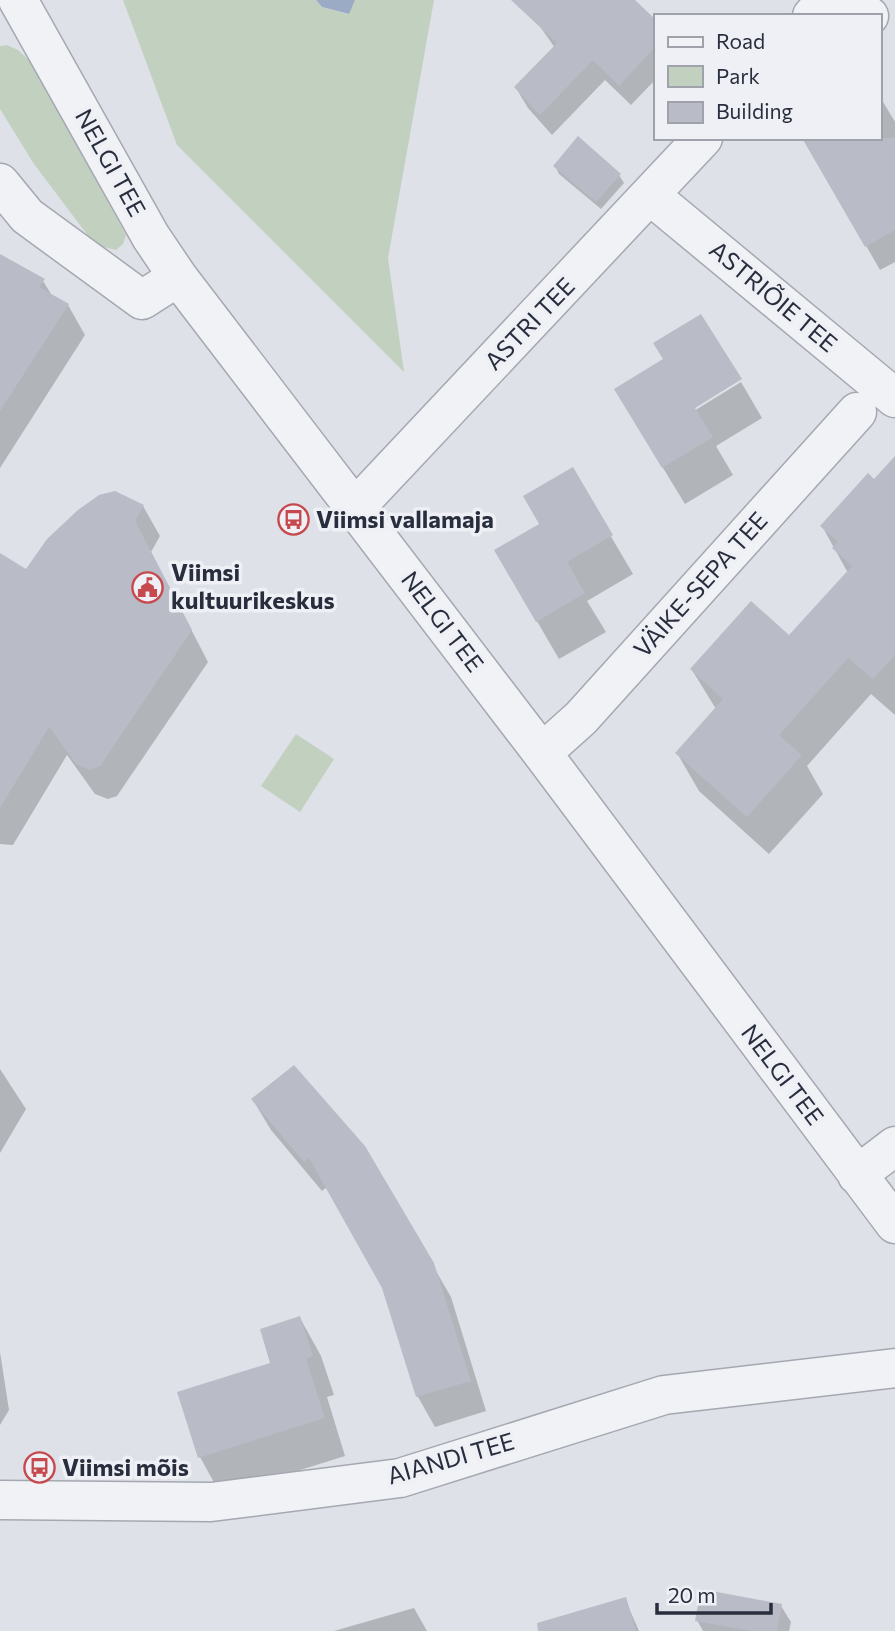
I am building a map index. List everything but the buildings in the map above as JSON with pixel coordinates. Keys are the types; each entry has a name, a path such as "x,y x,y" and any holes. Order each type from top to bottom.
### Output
{"street":[{"path":"814,14 826,0"},
{"path":"846,0 866,14"},
{"name":"NELGI TEE","path":"13,5 151,237 178,277 542,753 895,1224"},
{"path":"881,25 895,37"},
{"name":"ASTRI TEE","path":"355,508 701,140"},
{"path":"0,183 27,215 142,300 178,277"},
{"name":"ASTRIÕIE TEE","path":"651,196 895,398"},
{"name":"VÄIKE-SEPA TEE","path":"542,753 581,718 857,412"},
{"path":"857,1175 895,1146"},
{"name":"AIANDI TEE","path":"0,1500 211,1502 400,1478 664,1395 895,1368"}],"green space":[{"path":"123,0 316,0 322,7 348,14 355,0 434,0 388,258 404,372 177,145"},
{"path":"7,45 18,50 34,65 126,235 123,244 116,250 99,246 89,237 34,164 0,109 0,46"},
{"path":"296,734 334,759 300,812 261,786"}],"water":[{"path":"316,0 355,0 349,14 322,7"}],"place":[{"name":"Viimsi vallamaja","path":"293,520"},
{"name":"Viimsi kultuurikeskus","path":"148,587"},
{"name":"Viimsi mõis","path":"39,1468"}]}
